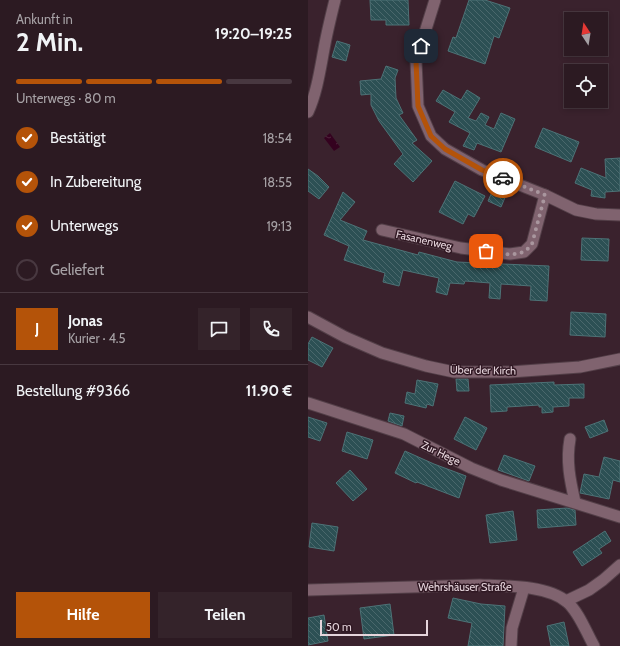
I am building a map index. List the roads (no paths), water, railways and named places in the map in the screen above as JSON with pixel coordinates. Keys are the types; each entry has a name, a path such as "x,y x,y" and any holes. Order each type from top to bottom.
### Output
{"street":[{"path":"308,112 318,81 324,46 335,0"},
{"path":"435,0 416,61 418,106 431,136 445,149 482,170 545,195 576,210 596,214 620,215"},
{"name":"Fasanenweg","path":"382,230 461,248 510,254 524,252 532,244 545,195"},
{"name":"Über der Kirch","path":"308,318 345,337 382,353 426,366 454,372 510,372 580,367 620,359"},
{"name":"Zur Hege","path":"308,403 404,434 471,468 501,480 620,517"},
{"path":"570,439 567,453 568,467 575,502"},
{"path":"566,601 589,590 620,565"},
{"name":"Wehrshäuser Straße","path":"308,590 505,586 549,592 566,601 577,616 594,646"},
{"path":"511,646 512,628 524,588"}],"water":[{"path":"330,133 340,147 334,151 324,138"}]}
